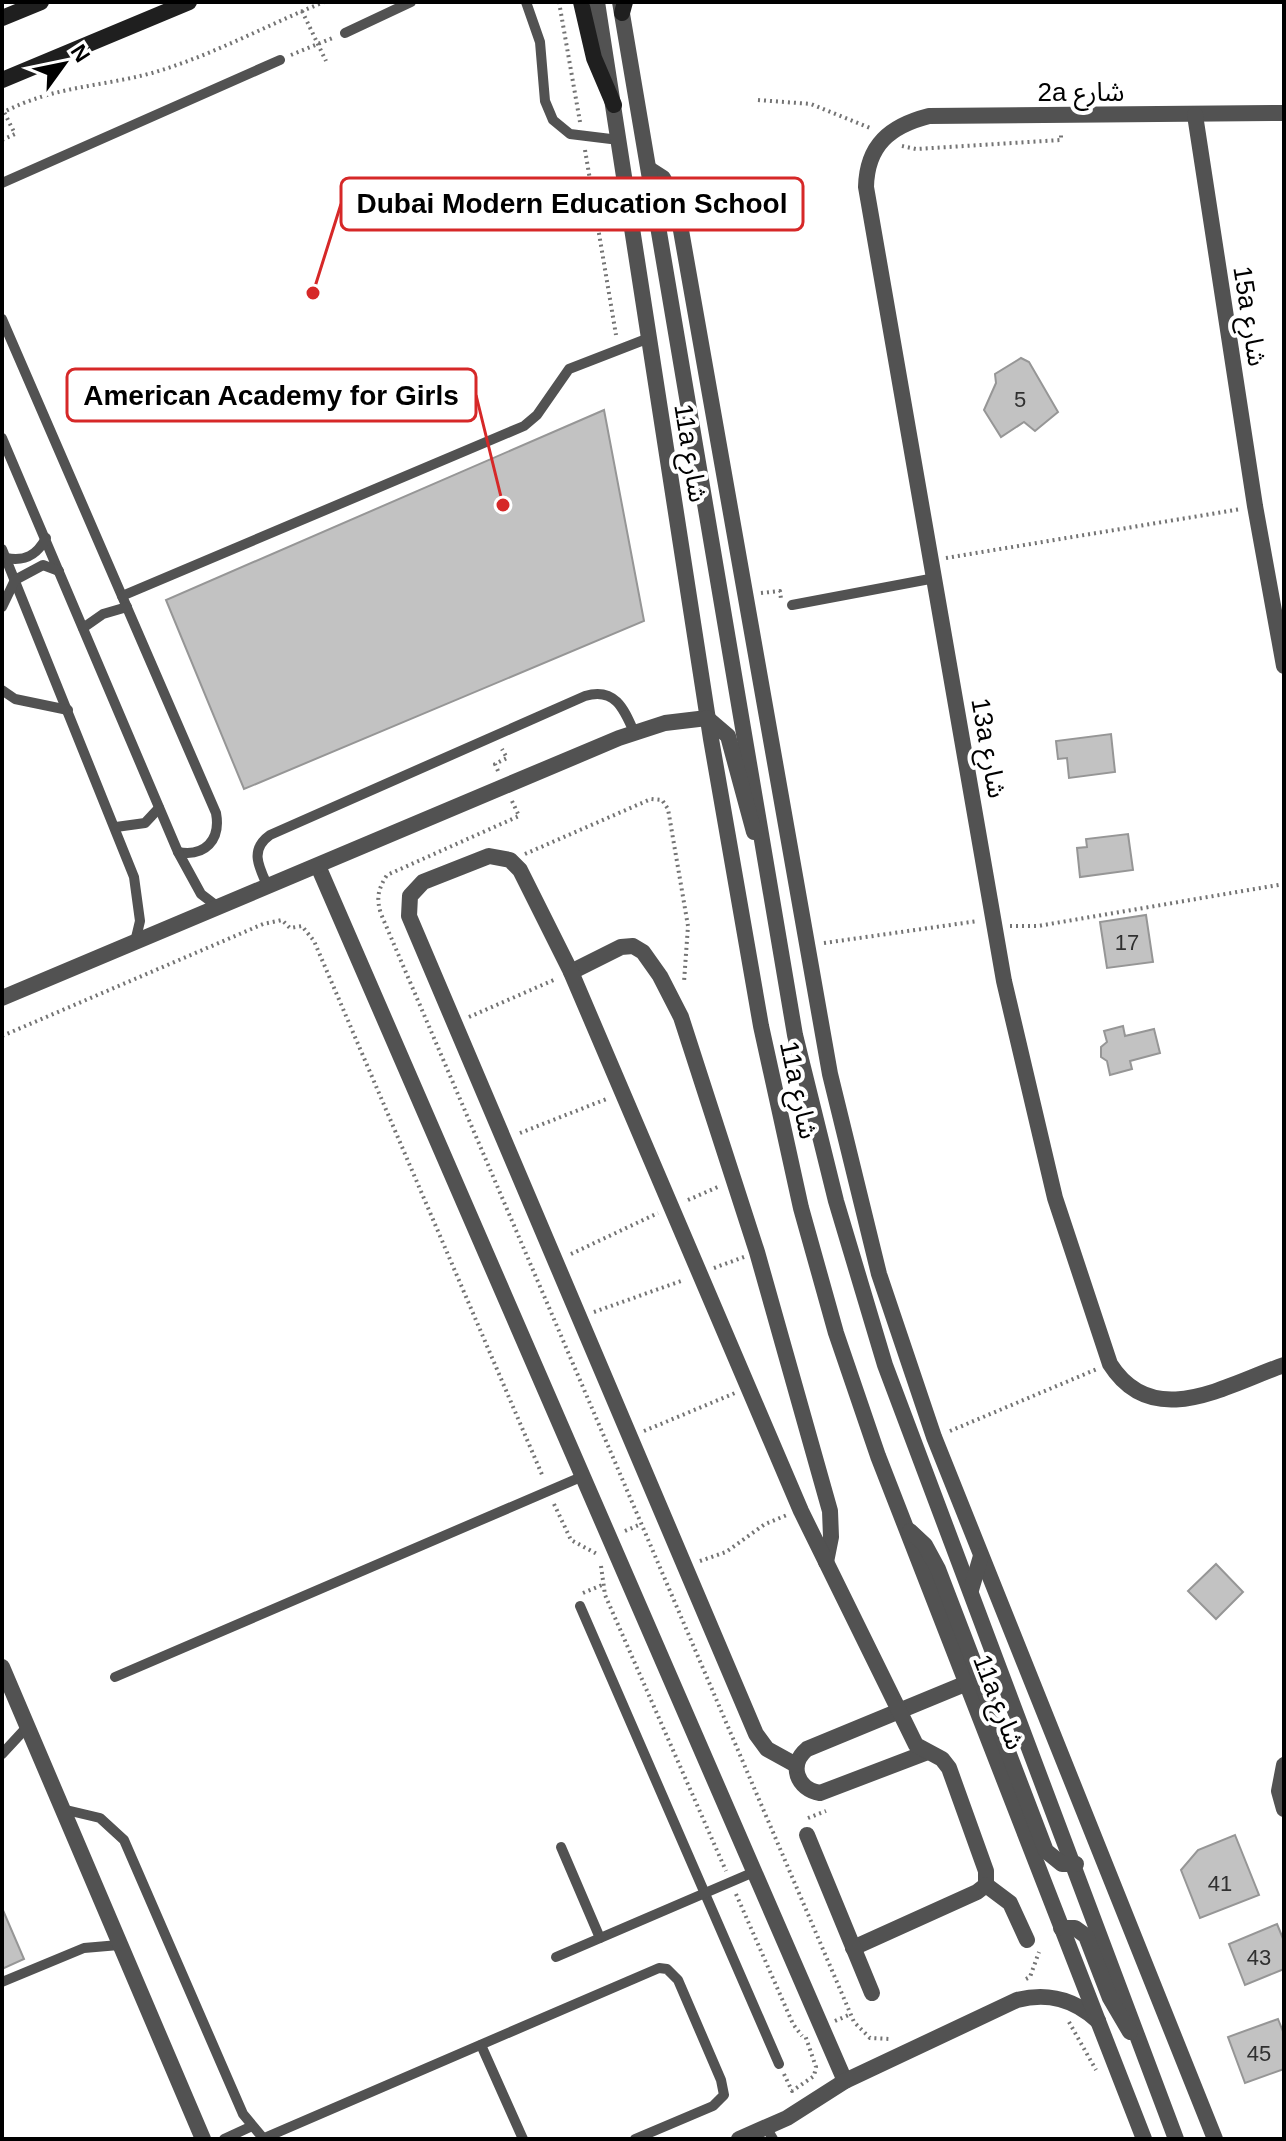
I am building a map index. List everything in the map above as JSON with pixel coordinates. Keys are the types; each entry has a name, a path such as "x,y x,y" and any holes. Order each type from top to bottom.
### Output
{"main road":[{"path":"2,18 41,2"},
{"path":"581,2 594,58 614,105"},
{"path":"2,80 182,4"}],"street":[{"name":"11a شارع","path":"597,2 707,718 761,1026 801,1208 836,1333 906,1527 1144,2139"},
{"name":"11a شارع","path":"622,6 795,1035 836,1201 885,1365 1076,1864 1176,2139"},
{"name":"2a شارع","path":"884,136 898,127 929,116 1284,113"},
{"name":"15a شارع","path":"1195,115 1255,506 1284,666"},
{"name":"13a شارع","path":"884,136 872,151 866,187 1010,1010 1044,1155 1076,1270 1110,1364"},
{"name":"11a شارع","path":"649,169 663,178 676,202 830,1074 860,1208 899,1339 934,1437 1215,2139"},
{"path":"2,998 634,732 665,723 707,718 728,736 749,821 763,843"},
{"path":"925,1753 820,1793 805,1788 796,1765 775,1755 761,1742 409,916 410,896 423,882 489,856 503,857 515,864 571,972 801,1511 916,1745 925,1753 942,1759 949,1768 986,1871 986,1885"},
{"path":"318,866 845,2081"},
{"path":"571,972 621,947 633,946 651,962 676,1006 757,1252 830,1511 831,1537 826,1562"},
{"path":"1110,1364 1131,1389 1161,1401 1193,1397 1284,1365"},
{"path":"906,1527 933,1557 1046,1851 1062,1864 1076,1864"},
{"path":"971,1590 981,1556"},
{"path":"2,1667 205,2139"},
{"path":"796,1765 807,1749 967,1683"},
{"path":"1284,1765 1279,1791 1284,1809"},
{"path":"807,1835 872,1993"},
{"path":"986,1885 1010,1903 1035,1941"},
{"path":"853,1948 986,1885"},
{"path":"1061,1928 1075,1928 1086,1936 1117,2012 1143,2049"},
{"path":"739,2139 770,2133 845,2081 1017,2000 1042,1995 1067,2000 1098,2021"}],"lane":[{"path":"345,33 411,2"},
{"path":"526,2 540,42 548,111 561,128 582,136 619,140"},
{"path":"2,183 280,60"},
{"path":"2,319 216,813 216,836 210,845 189,854 178,852"},
{"path":"122,596 524,426 537,415 569,369 649,338"},
{"path":"2,438 178,852 201,894 218,907"},
{"path":"4,553 25,558 34,554 46,538"},
{"path":"4,553 116,827 139,899 140,921 135,942"},
{"path":"2,607 15,580 39,566 52,566 59,571"},
{"path":"792,605 935,578"},
{"path":"83,628 103,614 127,607"},
{"path":"2,690 15,699 68,710"},
{"path":"268,887 256,858 262,840 270,835 593,694 618,700 634,732"},
{"path":"116,827 145,823 159,808"},
{"path":"115,1677 581,1477"},
{"path":"580,1606 779,2064"},
{"path":"2,1754 27,1727"},
{"path":"61,1809 100,1818 124,1840 250,2127 262,2138 652,1969 667,1969 684,1993 724,2087 724,2095 713,2106 635,2139"},
{"path":"561,1847 600,1938"},
{"path":"556,1957 754,1872"},
{"path":"2,1982 84,1948 119,1945"},
{"path":"481,2045 523,2139"},
{"path":"224,2139 250,2127"}],"path":[{"path":"2,140 15,134 4,112 23,102 71,87 154,72 324,2"},
{"path":"559,2 618,348"},
{"path":"302,11 326,61"},
{"path":"280,60 345,33"},
{"path":"932,560 1255,506"},
{"path":"496,736 507,758 495,764 519,816 387,875 379,886 377,900 381,914 851,2014 864,2034 878,2040 893,2039"},
{"path":"515,864 531,850 651,799 662,800 668,809 688,926 684,989 676,1006"},
{"path":"807,946 962,921 1038,926 1284,884"},
{"path":"2,1036 263,924 282,920 290,928 302,926 314,941 571,1540 590,1547 598,1555 605,1595 793,2024 816,2067 814,2076 792,2091 779,2064"},
{"path":"455,1023 571,972"},
{"path":"505,1139 622,1093"},
{"path":"557,1260 733,1180"},
{"path":"582,1317 757,1252"},
{"path":"934,1437 1110,1364"},
{"path":"632,1436 748,1387"},
{"path":"687,1566 726,1552 765,1524 801,1511"},
{"path":"807,1835 801,1821 837,1806 830,1789"},
{"path":"1017,2000 1011,1986 1030,1977 1035,1941"},
{"path":"802,2036 851,2014"},
{"path":"1066,2018 1102,2080"}],"building":[{"path":"1021,358 1029,362 1058,412 1035,431 1024,422 1001,437 984,410 996,383 995,374"},
{"path":"604,410 644,621 244,789 166,600"},
{"path":"1111,734 1115,772 1069,778 1067,758 1058,759 1056,741"},
{"path":"1128,834 1133,870 1080,877 1077,848 1087,847 1086,839"},
{"path":"1146,915 1153,962 1107,968 1100,922"},
{"path":"1123,1026 1125,1036 1154,1029 1160,1053 1130,1061 1132,1069 1110,1075 1107,1061 1101,1057 1101,1047 1107,1042 1104,1031"},
{"path":"1216,1564 1243,1592 1216,1619 1188,1591"},
{"path":"1235,1835 1259,1895 1200,1918 1181,1870 1198,1850"},
{"path":"2,1908 24,1959 2,1969"},
{"path":"1277,1924 1284,1941 1284,1969 1245,1985 1229,1944"},
{"path":"1278,2019 1284,2034 1284,2069 1245,2083 1228,2037"}],"place":[{"name":"Dubai Modern Education School","path":"313,293"},
{"name":"American Academy for Girls","path":"503,505"}]}
